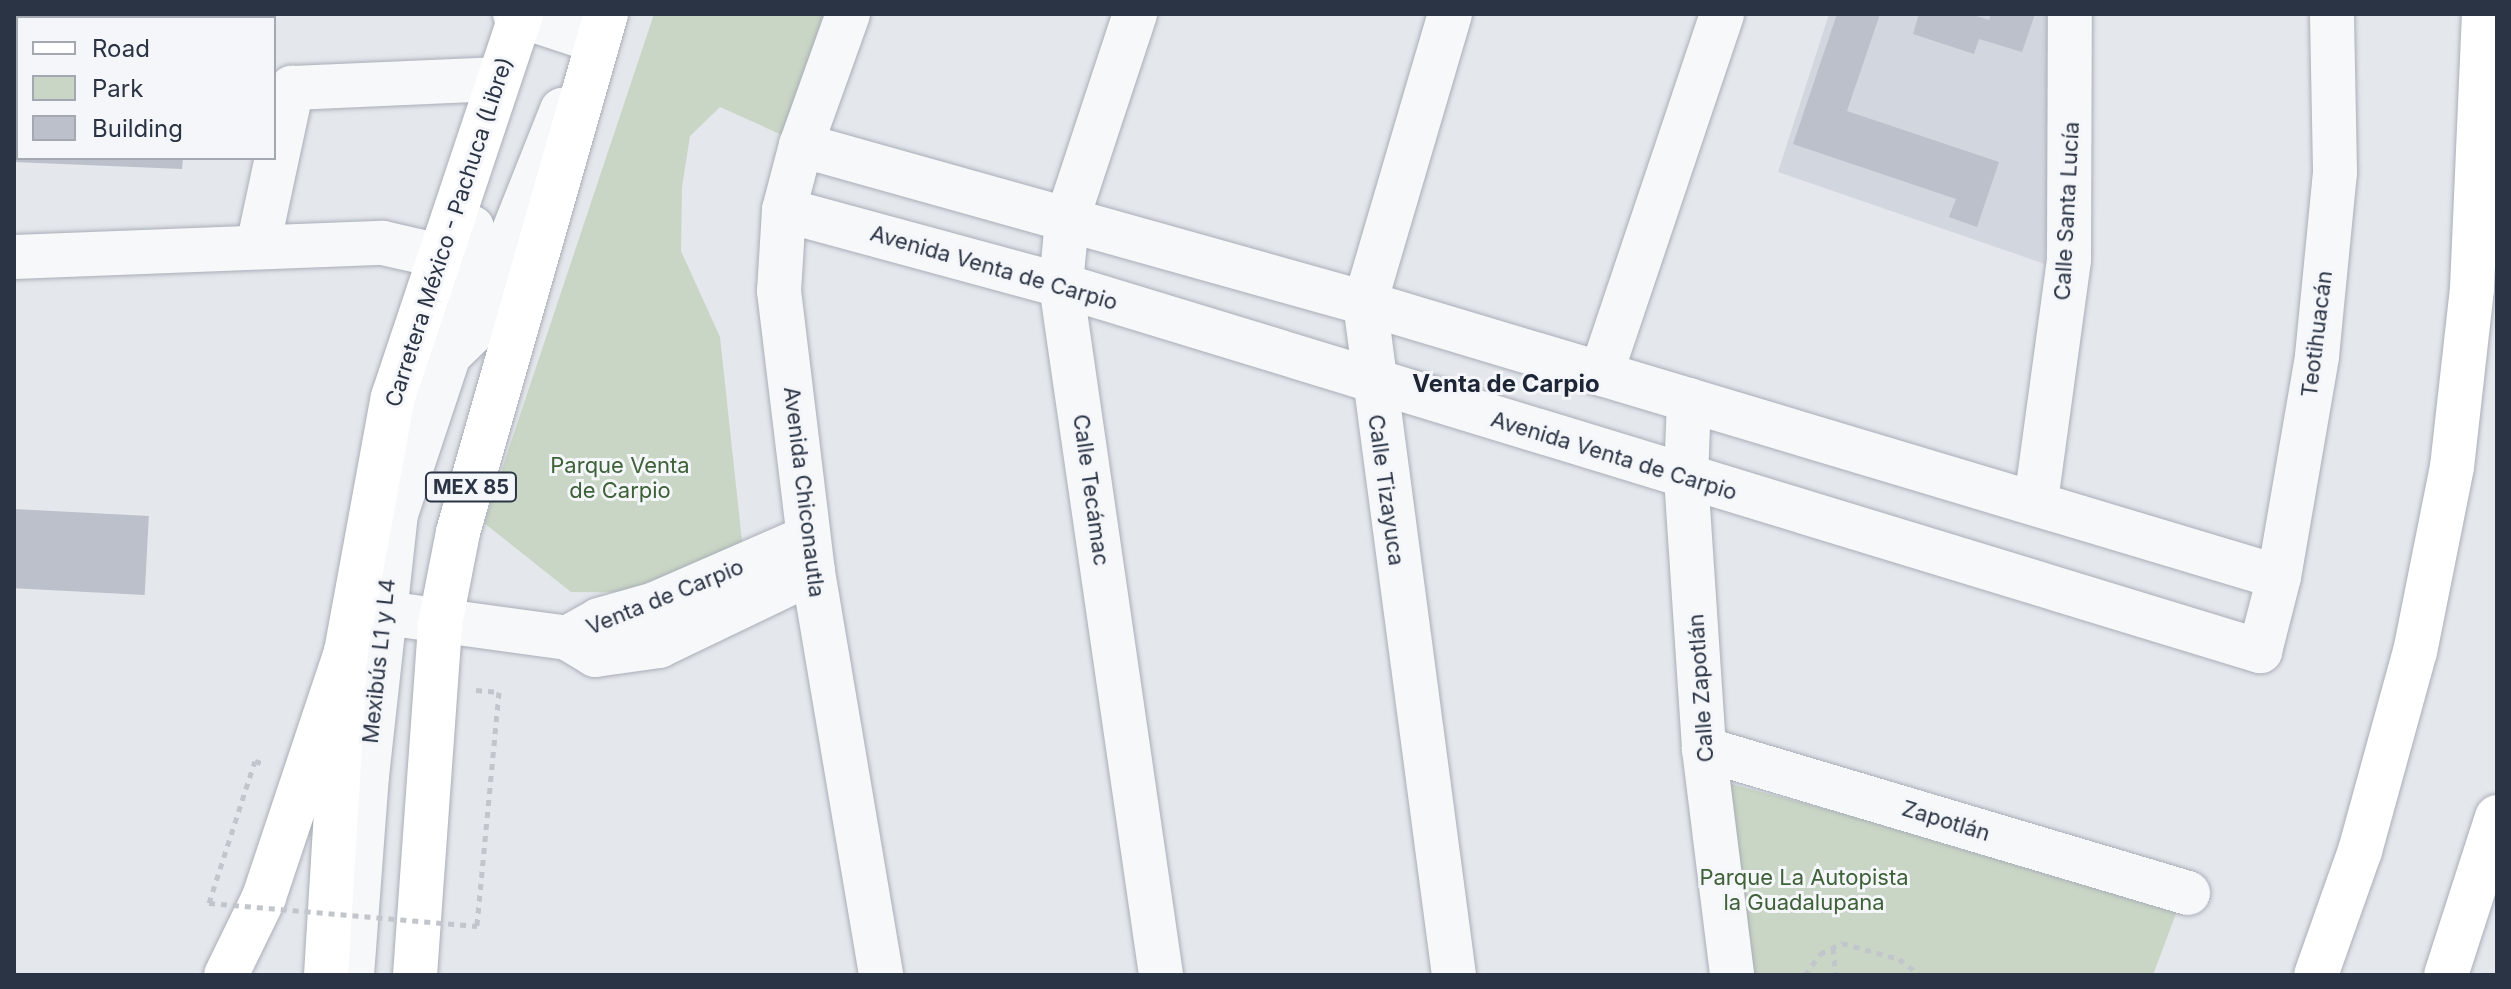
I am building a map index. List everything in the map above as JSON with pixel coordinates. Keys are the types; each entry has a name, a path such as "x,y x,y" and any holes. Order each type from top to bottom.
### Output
{"main road":[{"path":"2316,975 2360,851 2415,652 2452,467 2472,288 2484,14"},
{"name":"Carretera México - Pachuca (Libre)","path":"326,975 346,652 369,611 393,397 496,79 525,16"},
{"name":"MEX 85","path":"415,975 440,624 458,532 598,27"},
{"path":"226,975 264,897 346,652"},
{"path":"2446,975 2497,817"}],"street":[{"name":"Avenida Chiconautla","path":"848,14 801,145 784,210 779,291 811,554 881,975"},
{"name":"Calle Tecámac","path":"1135,14 1067,220 1061,285 1161,975"},
{"name":"Calle Tizayuca","path":"1450,14 1365,303 1372,383 1454,975"},
{"path":"1601,374 1722,14"},
{"name":"Calle Santa Lucía","path":"2036,501 2069,260 2070,14"},
{"name":"Teotihuacán","path":"2260,651 2279,577 2317,356 2335,172 2332,14"},
{"path":"525,16 598,27"},
{"name":"Mexibús L1 y L4","path":"449,355 442,326 525,16"},
{"name":"Mexibús L1 y L4","path":"352,975 369,611 396,514 449,355 474,331 598,27"},
{"path":"258,246 292,88 496,79"},
{"path":"801,145 1365,303 2036,501 2279,577"},
{"name":"Avenida Venta de Carpio","path":"784,210 1061,285 1372,383 2260,651"},
{"path":"14,257 383,243 440,256"},
{"name":"Calle Zapotlán","path":"1689,400 1686,477 1704,749 1732,975"},
{"name":"Venta de Carpio","path":"369,611 440,624 567,638 595,655 659,646 811,554"},
{"name":"Zapotlán","path":"1704,749 2188,893"}],"path":[{"path":"209,903 477,926"},
{"path":"1805,975 1820,954 1842,943 1870,947 1899,959 1920,975"},
{"path":"1833,948 1836,975"}],"shaded area":[{"path":"1829,14 2056,14 2045,264 1778,172"}],"green space":[{"name":"Parque Venta de Carpio","path":"654,14 824,14 782,135 720,107 690,136 682,187 681,251 720,337 745,569 699,593 571,592 484,523"},
{"name":"Parque La Autopista la Guadalupana","path":"1705,777 2180,903 2153,975 1730,975"}],"building":[{"path":"1837,14 1880,14 1847,111 1999,162 1977,227 1949,217 1956,199 1793,144"},
{"path":"1919,14 1970,14 1989,20 1991,14 2035,14 2022,52 1979,39 1974,54 1913,34"},
{"path":"14,50 16,160 183,160 182,169 14,162"},
{"path":"14,509 149,516 145,595 14,588"}],"district":[{"name":"Venta de Carpio","path":"1506,384"}]}
